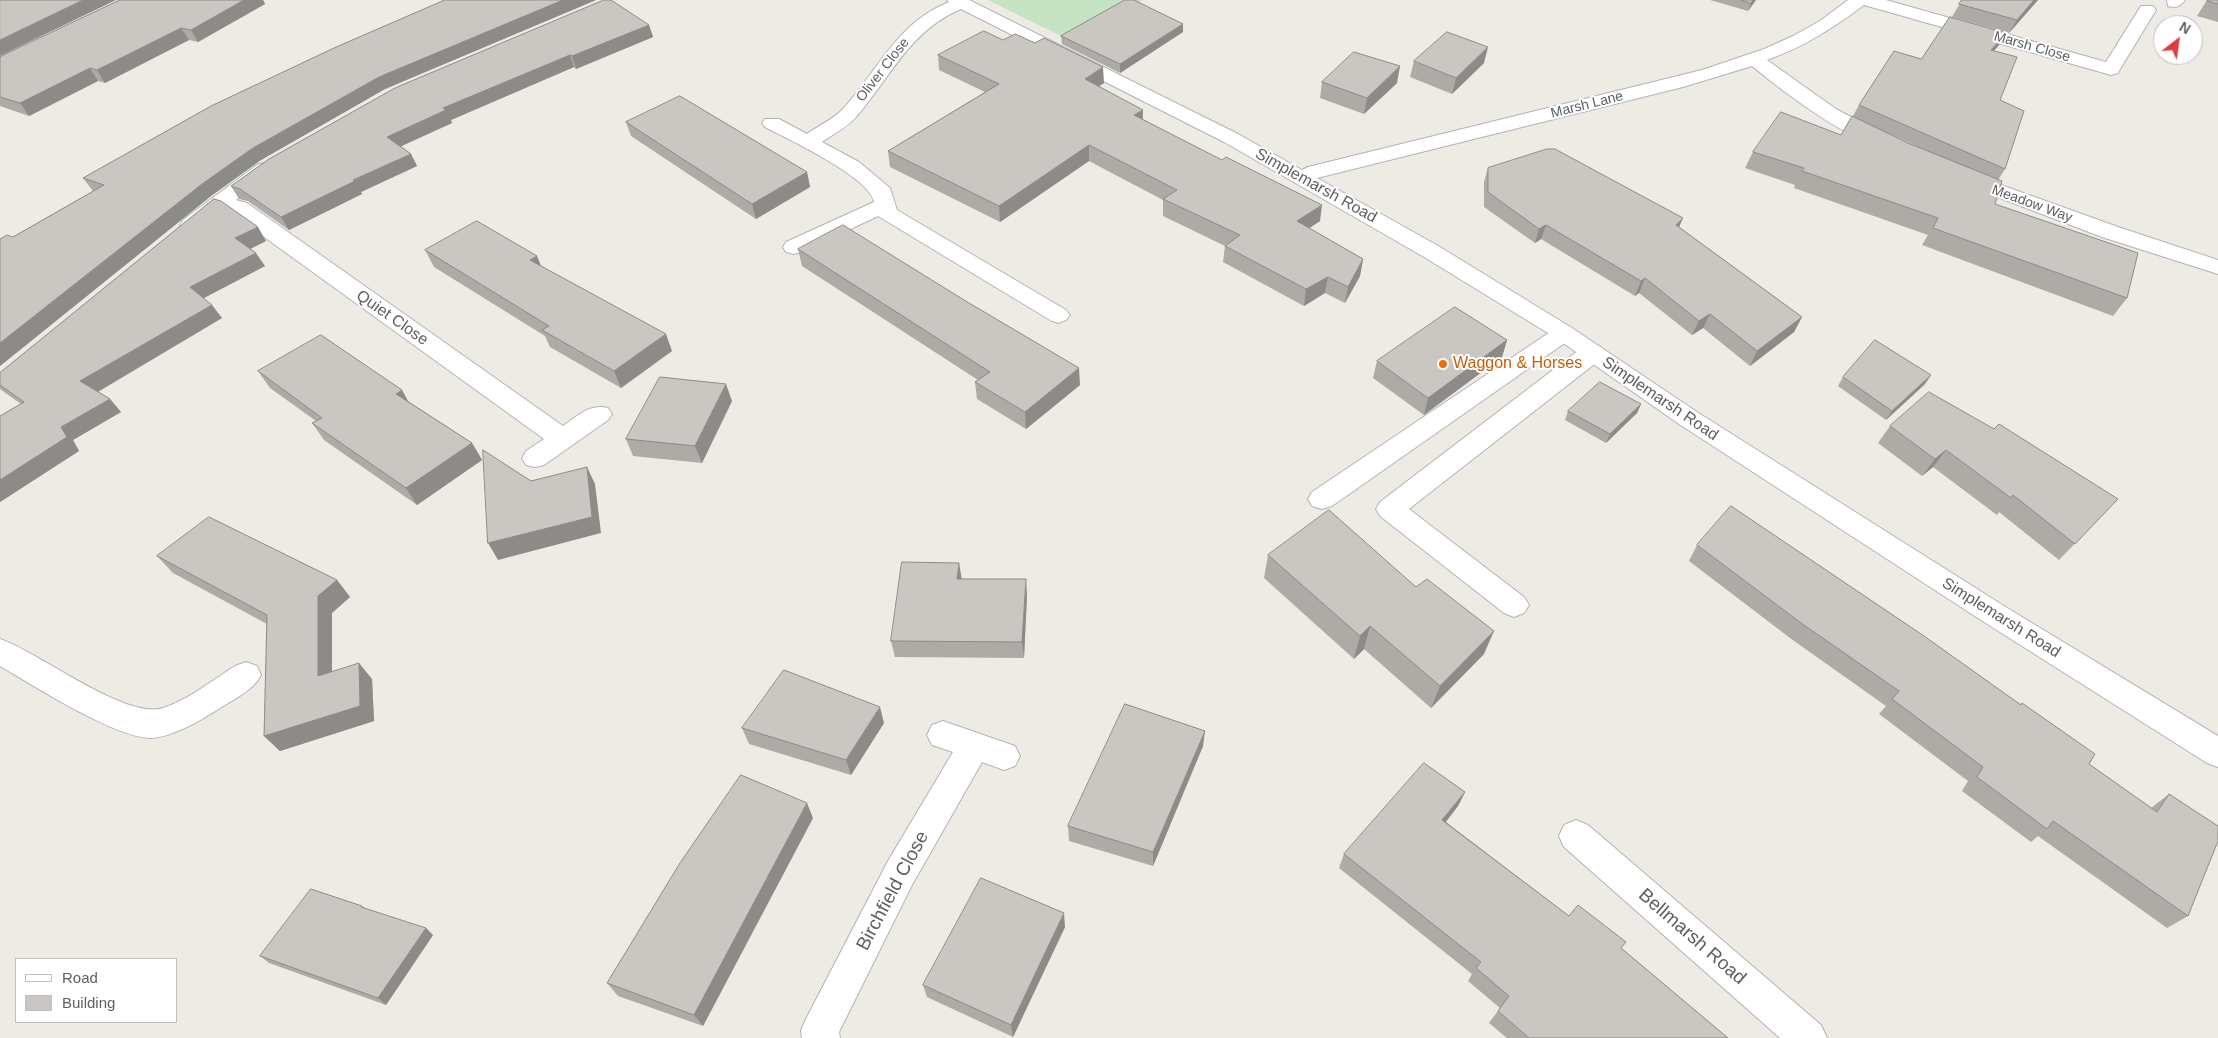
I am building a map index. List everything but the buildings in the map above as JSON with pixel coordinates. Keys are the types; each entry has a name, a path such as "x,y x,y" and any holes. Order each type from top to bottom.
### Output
{"street":[{"name":"Marsh Lane","path":"1303,178 1315,171 1659,87 1753,58 1805,37 1827,25 1859,0"},
{"name":"Marsh Close","path":"1866,0 2111,69"},
{"name":"Oliver Close","path":"808,142 848,115 904,41 920,26 959,2"},
{"name":"Simplemarsh Road","path":"959,2 1231,138 1432,252 1564,333 1688,418 1994,614 2218,753"},
{"path":"2100,88 2147,10"},
{"path":"1753,58 1813,105 1851,127 1899,149"},
{"path":"772,123 852,166 883,192 886,213 1058,315"},
{"path":"175,238 219,202 278,161"},
{"name":"Meadow Way","path":"1951,172 2004,194 2110,232 2218,267"},
{"name":"Quiet Close","path":"219,202 239,208 563,439"},
{"path":"794,247 884,205"},
{"path":"1322,499 1564,333"},
{"path":"1514,605 1390,508 1592,353"},
{"path":"535,458 599,414"},
{"path":"0,651 110,711 131,720 150,724 168,720 246,675"},
{"name":"Birchfield Close","path":"821,1038 820,1030 900,873 974,746"},
{"name":"Bellmarsh Road","path":"1576,836 1808,1038"}],"green space":[{"path":"988,0 1143,0 1065,38"}],"place":[{"name":"Waggon & Horses","path":"1443,364"}]}
